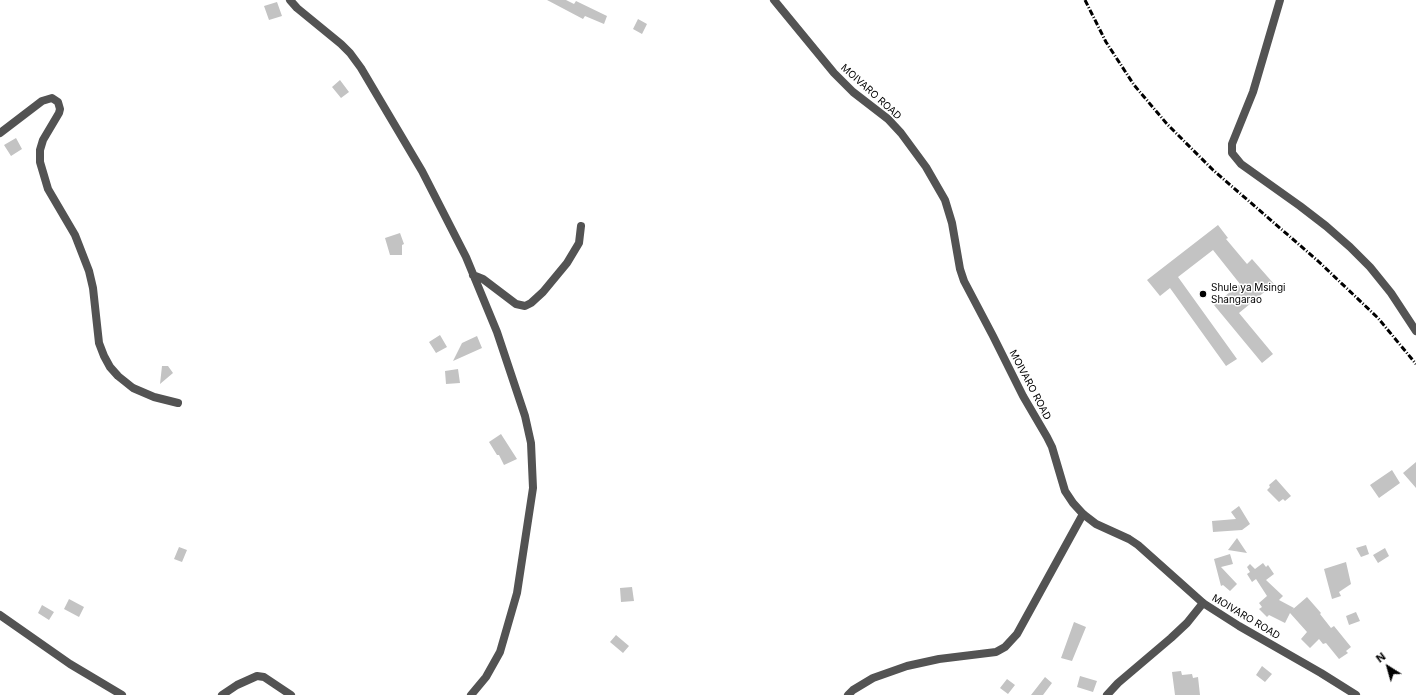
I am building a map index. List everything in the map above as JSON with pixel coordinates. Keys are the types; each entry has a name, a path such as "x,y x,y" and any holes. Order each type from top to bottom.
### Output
{"street":[{"path":"290,0 311,21 341,44 361,68 422,171 466,257 498,332 525,416 530,443 533,488 517,593 500,652 486,677 471,695"},
{"name":"MOIVARO ROAD","path":"774,0 834,73 853,92 888,120 901,133 926,167 945,200 952,223 960,269 964,281 1023,396 1052,447 1065,491 1073,503 1083,514 1099,526 1129,539 1138,545 1203,603 1356,695"},
{"path":"1280,0 1253,92 1232,144 1232,153 1241,164 1300,206 1350,247 1370,267 1391,293 1416,331"},
{"path":"0,133 42,102 52,98 58,102 60,109 59,113 43,140 40,150 40,162 48,189 74,235 89,271 93,288 99,343 104,356 110,367 118,376 133,388 154,397 178,403"},
{"path":"473,275 483,279 516,304 525,306 531,303 543,292 567,263 579,243 581,226"},
{"path":"848,695 853,690 873,678 907,666 939,659 996,652 1006,647 1018,634 1083,514"},
{"path":"1107,695 1118,683 1187,623 1203,603"},
{"path":"0,615 70,664 122,695"},
{"path":"222,695 243,682 257,676 264,677 291,695"}],"building":[{"path":"547,0 566,0 574,4 576,1 607,16 604,24 585,16 583,19"},
{"path":"277,2 282,16 269,20 264,6"},
{"path":"638,19 647,24 642,34 633,29"},
{"path":"340,80 349,92 341,98 332,87"},
{"path":"16,138 22,149 11,156 4,145"},
{"path":"1218,225 1228,238 1226,239 1247,264 1252,259 1274,284 1239,313 1273,354 1262,363 1214,305 1240,284 1213,250 1178,277 1237,359 1226,366 1170,288 1160,296 1147,280"},
{"path":"400,233 404,244 402,245 402,255 390,255 385,238"},
{"path":"440,335 447,347 436,353 429,342"},
{"path":"477,336 482,348 453,361 462,343"},
{"path":"162,366 168,366 173,373 160,384"},
{"path":"458,369 460,383 446,384 445,371"},
{"path":"501,434 517,459 504,465 499,455 497,455 489,442"},
{"path":"1416,462 1416,488 1403,473"},
{"path":"1392,470 1400,483 1379,498 1370,485"},
{"path":"1276,479 1291,496 1285,501 1283,499 1279,502 1267,490 1270,487 1269,485"},
{"path":"1239,506 1250,524 1242,530 1213,532 1212,521 1236,519 1231,512"},
{"path":"1237,538 1247,553 1228,550"},
{"path":"1366,545 1369,554 1361,557 1356,548"},
{"path":"179,547 187,550 182,562 174,559"},
{"path":"1385,548 1389,556 1378,563 1373,555"},
{"path":"1230,554 1233,564 1221,567 1237,584 1230,591 1223,585 1221,586 1214,559"},
{"path":"1346,562 1351,584 1339,592 1341,596 1332,599 1324,569"},
{"path":"1263,563 1266,567 1268,565 1274,574 1266,580 1283,596 1279,600 1294,608 1292,610 1307,597 1321,613 1320,614 1331,628 1334,626 1351,647 1346,651 1348,653 1339,659 1326,643 1323,644 1319,639 1310,648 1301,639 1307,632 1290,613 1285,623 1269,615 1267,617 1259,609 1262,607 1259,603 1267,596 1256,579 1252,582 1247,574 1250,572 1247,567 1250,564 1255,569"},
{"path":"632,587 634,601 621,602 620,588"},
{"path":"69,599 84,607 79,617 64,609"},
{"path":"42,605 54,612 49,620 38,613"},
{"path":"1356,612 1360,621 1349,625 1346,616"},
{"path":"1074,622 1086,627 1072,661 1061,658"},
{"path":"616,635 629,646 623,653 610,642"},
{"path":"1262,666 1272,674 1265,682 1256,675"},
{"path":"1181,671 1182,675 1192,674 1193,678 1198,677 1200,695 1175,695 1172,672"},
{"path":"1080,676 1097,681 1093,692 1077,687"},
{"path":"1045,677 1052,683 1043,695 1031,695"},
{"path":"1007,679 1015,685 1008,694 1000,688"}],"railway":[{"path":"1085,0 1106,42 1134,85 1167,124 1213,170 1318,261 1378,318 1416,364"}],"place":[{"name":"Shule ya Msingi Shangarao","path":"1203,294"}]}
